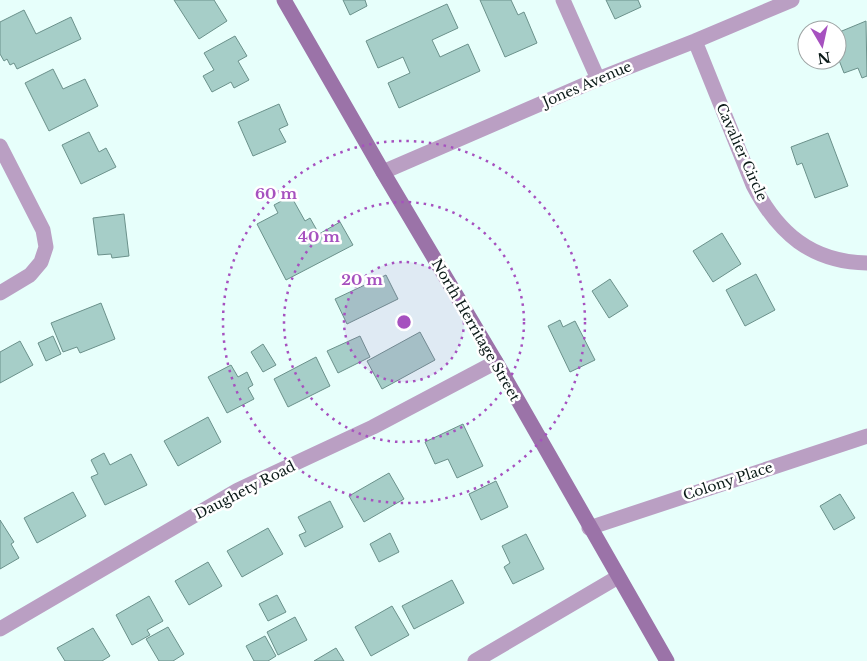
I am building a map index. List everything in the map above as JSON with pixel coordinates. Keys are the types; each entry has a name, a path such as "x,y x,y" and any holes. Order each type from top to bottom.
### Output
{"street":[{"name":"North Herritage Street","path":"284,0 496,362 666,661"},
{"path":"563,0 598,79"},
{"name":"Jones Avenue","path":"383,172 598,79 792,0"},
{"name":"Cavalier Circle","path":"695,41 754,185 762,202 775,220 794,239 813,251 854,262 867,262"},
{"path":"0,146 43,230 46,247 41,262 30,275 0,293"},
{"name":"Daughety Road","path":"0,629 238,490 373,427 496,362"},
{"name":"Colony Place","path":"589,528 867,436"},
{"path":"475,661 618,577"}],"building":[{"path":"174,0 214,0 227,21 199,39"},
{"path":"343,0 365,0 367,6 350,15"},
{"path":"480,0 511,0 518,15 524,12 537,43 505,57"},
{"path":"606,0 638,0 641,7 615,19"},
{"path":"447,4 458,28 432,40 440,57 468,44 480,71 399,108 388,83 410,73 403,57 378,68 366,41"},
{"path":"24,10 36,34 71,17 81,39 17,69 14,63 10,65 7,59 4,61 0,54 0,22"},
{"path":"866,21 867,76 862,78 858,68 844,73 843,70 847,70 847,29"},
{"path":"235,36 247,56 238,61 249,80 234,88 231,82 212,92 203,76 214,70 204,53"},
{"path":"53,69 63,89 85,79 98,106 49,131 25,83"},
{"path":"279,104 288,125 279,129 286,142 253,156 238,122"},
{"path":"89,132 99,152 106,148 116,167 81,184 62,145"},
{"path":"828,133 848,186 815,198 802,163 797,165 791,147"},
{"path":"291,196 305,221 310,218 319,234 340,222 353,245 286,280 257,224 278,213 274,205"},
{"path":"124,214 129,256 112,258 111,254 98,255 93,218"},
{"path":"722,233 741,264 713,282 693,251"},
{"path":"756,274 775,310 745,326 726,290"},
{"path":"386,275 398,299 347,324 335,299"},
{"path":"610,279 628,306 609,318 592,291"},
{"path":"101,303 115,339 80,353 77,347 63,352 51,323"},
{"path":"560,320 563,327 575,321 595,360 570,372 548,326"},
{"path":"420,332 435,360 382,389 367,361"},
{"path":"53,336 61,354 46,361 38,343"},
{"path":"360,336 370,357 338,373 327,351"},
{"path":"20,341 33,365 0,383 0,352"},
{"path":"263,344 276,365 263,372 251,352"},
{"path":"316,357 330,386 288,407 274,379"},
{"path":"231,365 238,377 247,372 253,385 248,388 254,399 227,413 208,377"},
{"path":"208,417 221,442 178,466 164,441"},
{"path":"463,424 483,466 457,478 448,459 435,464 425,442"},
{"path":"104,453 110,465 131,454 147,485 105,505 91,477 98,474 91,460"},
{"path":"389,473 404,499 364,522 349,496"},
{"path":"496,481 508,507 481,520 469,494"},
{"path":"73,492 86,516 37,543 24,518"},
{"path":"840,494 855,518 834,530 820,506"},
{"path":"330,501 343,527 305,547 299,535 306,532 298,517"},
{"path":"0,520 14,542 11,544 19,558 0,569"},
{"path":"268,528 283,554 242,577 227,551"},
{"path":"390,533 399,552 379,562 370,544"},
{"path":"526,534 544,569 513,584 504,567 510,563 502,546"},
{"path":"208,562 222,586 189,605 175,581"},
{"path":"452,580 464,603 414,629 402,606"},
{"path":"277,595 286,612 268,621 259,604"},
{"path":"149,596 163,621 147,630 150,635 132,645 116,615"},
{"path":"392,606 409,635 371,656 355,627"},
{"path":"295,617 307,640 278,655 267,632"},
{"path":"168,627 184,654 173,661 159,661 146,639"},
{"path":"93,628 110,656 102,661 65,661 57,648"},
{"path":"265,636 276,656 268,661 254,661 246,646"},
{"path":"336,648 344,661 314,661"}]}
